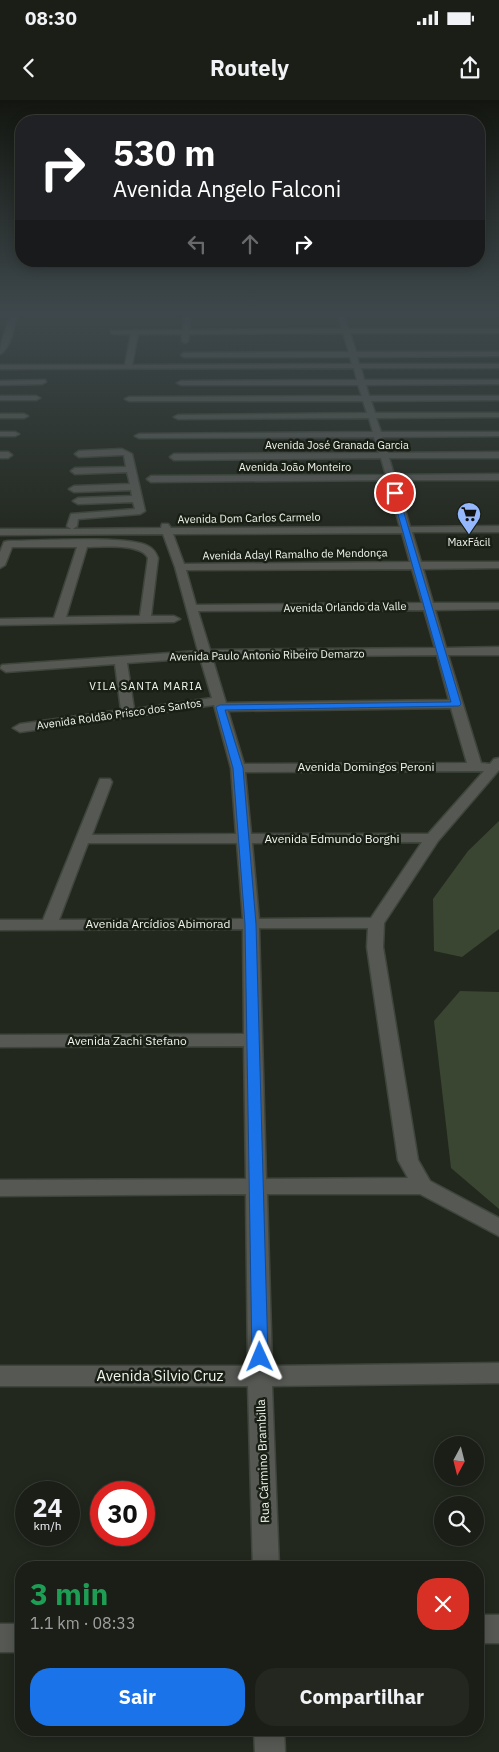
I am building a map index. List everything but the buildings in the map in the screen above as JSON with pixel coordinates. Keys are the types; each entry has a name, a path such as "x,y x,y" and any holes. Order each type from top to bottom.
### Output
{"street":[{"path":"174,457 181,390"},
{"path":"364,390 475,767"},
{"path":"438,390 464,445"},
{"path":"0,398 36,398"},
{"path":"128,399 499,398"},
{"path":"0,416 24,416"},
{"path":"178,417 372,416 464,445"},
{"path":"464,445 499,416"},
{"path":"0,434 15,434"},
{"path":"139,436 174,457 377,435 464,445 499,434"},
{"name":"Avenida José Granada Garcia","path":"174,457 383,456 464,445 499,455"},
{"name":"Avenida João Monteiro","path":"151,479 174,457 391,478 464,445 499,477"},
{"path":"72,526 75,516 139,512 139,502 128,454 79,454"},
{"path":"78,468 130,466"},
{"path":"76,486 135,484"},
{"path":"75,505 139,502"},
{"path":"84,526 85,516 90,514"},
{"name":"Avenida Dom Carlos Carmelo","path":"0,527 84,526 166,529 404,527 499,524"},
{"name":"Avenida Dom Carlos Carmelo","path":"404,527 499,529"},
{"name":"Avenida Dom Carlos Carmelo","path":"0,532 119,532 166,529"},
{"name":"Rua Cármino Brambilla","path":"166,529 180,568 238,768 245,840 254,1040 260,1376 266,1561"},
{"path":"102,532 106,544"},
{"path":"106,544 119,532 122,544"},
{"path":"0,566 8,544 122,544 144,548 154,558 146,620"},
{"path":"59,621 83,544"},
{"name":"Avenida Adayl Ramalho de Mendonça","path":"180,568 499,565"},
{"name":"Avenida Orlando da Valle","path":"192,608 499,606"},
{"path":"0,622 174,619"},
{"name":"Avenida Paulo Antonio Ribeiro Demarzo","path":"6,668 204,654 499,651"},
{"path":"121,661 128,713"},
{"name":"Avenida Roldão Prisco dos Santos","path":"20,728 128,713 219,704 456,704"},
{"path":"423,1186 408,1160 375,947 376,923 432,838 497,764"},
{"name":"Avenida Domingos Peroni","path":"238,768 475,767 497,764"},
{"path":"49,924 105,782"},
{"name":"Avenida Edmundo Borghi","path":"82,839 432,838"},
{"name":"Avenida Arcídios Abimorad","path":"0,925 376,923"},
{"name":"Avenida Zachi Stefano","path":"0,1041 254,1040"},
{"path":"0,1188 423,1186 499,1228"},
{"name":"Avenida Silvio Cruz","path":"0,1376 260,1376 499,1373"},
{"path":"484,1629 499,1629"},
{"path":"0,1638 15,1638"},
{"path":"269,1736 270,1752"}],"green space":[{"path":"499,821 499,929 462,957 434,951 433,899 468,851"},
{"path":"460,991 499,992 499,1209 451,1168 434,1021"}],"place":[{"name":"MaxFácil","path":"469,535"}],"district":[{"name":"VILA SANTA MARIA","path":"146,686"}],"route":[{"path":"260,1357 250,924 245,840 238,768 220,707 456,704 395,493"}]}
